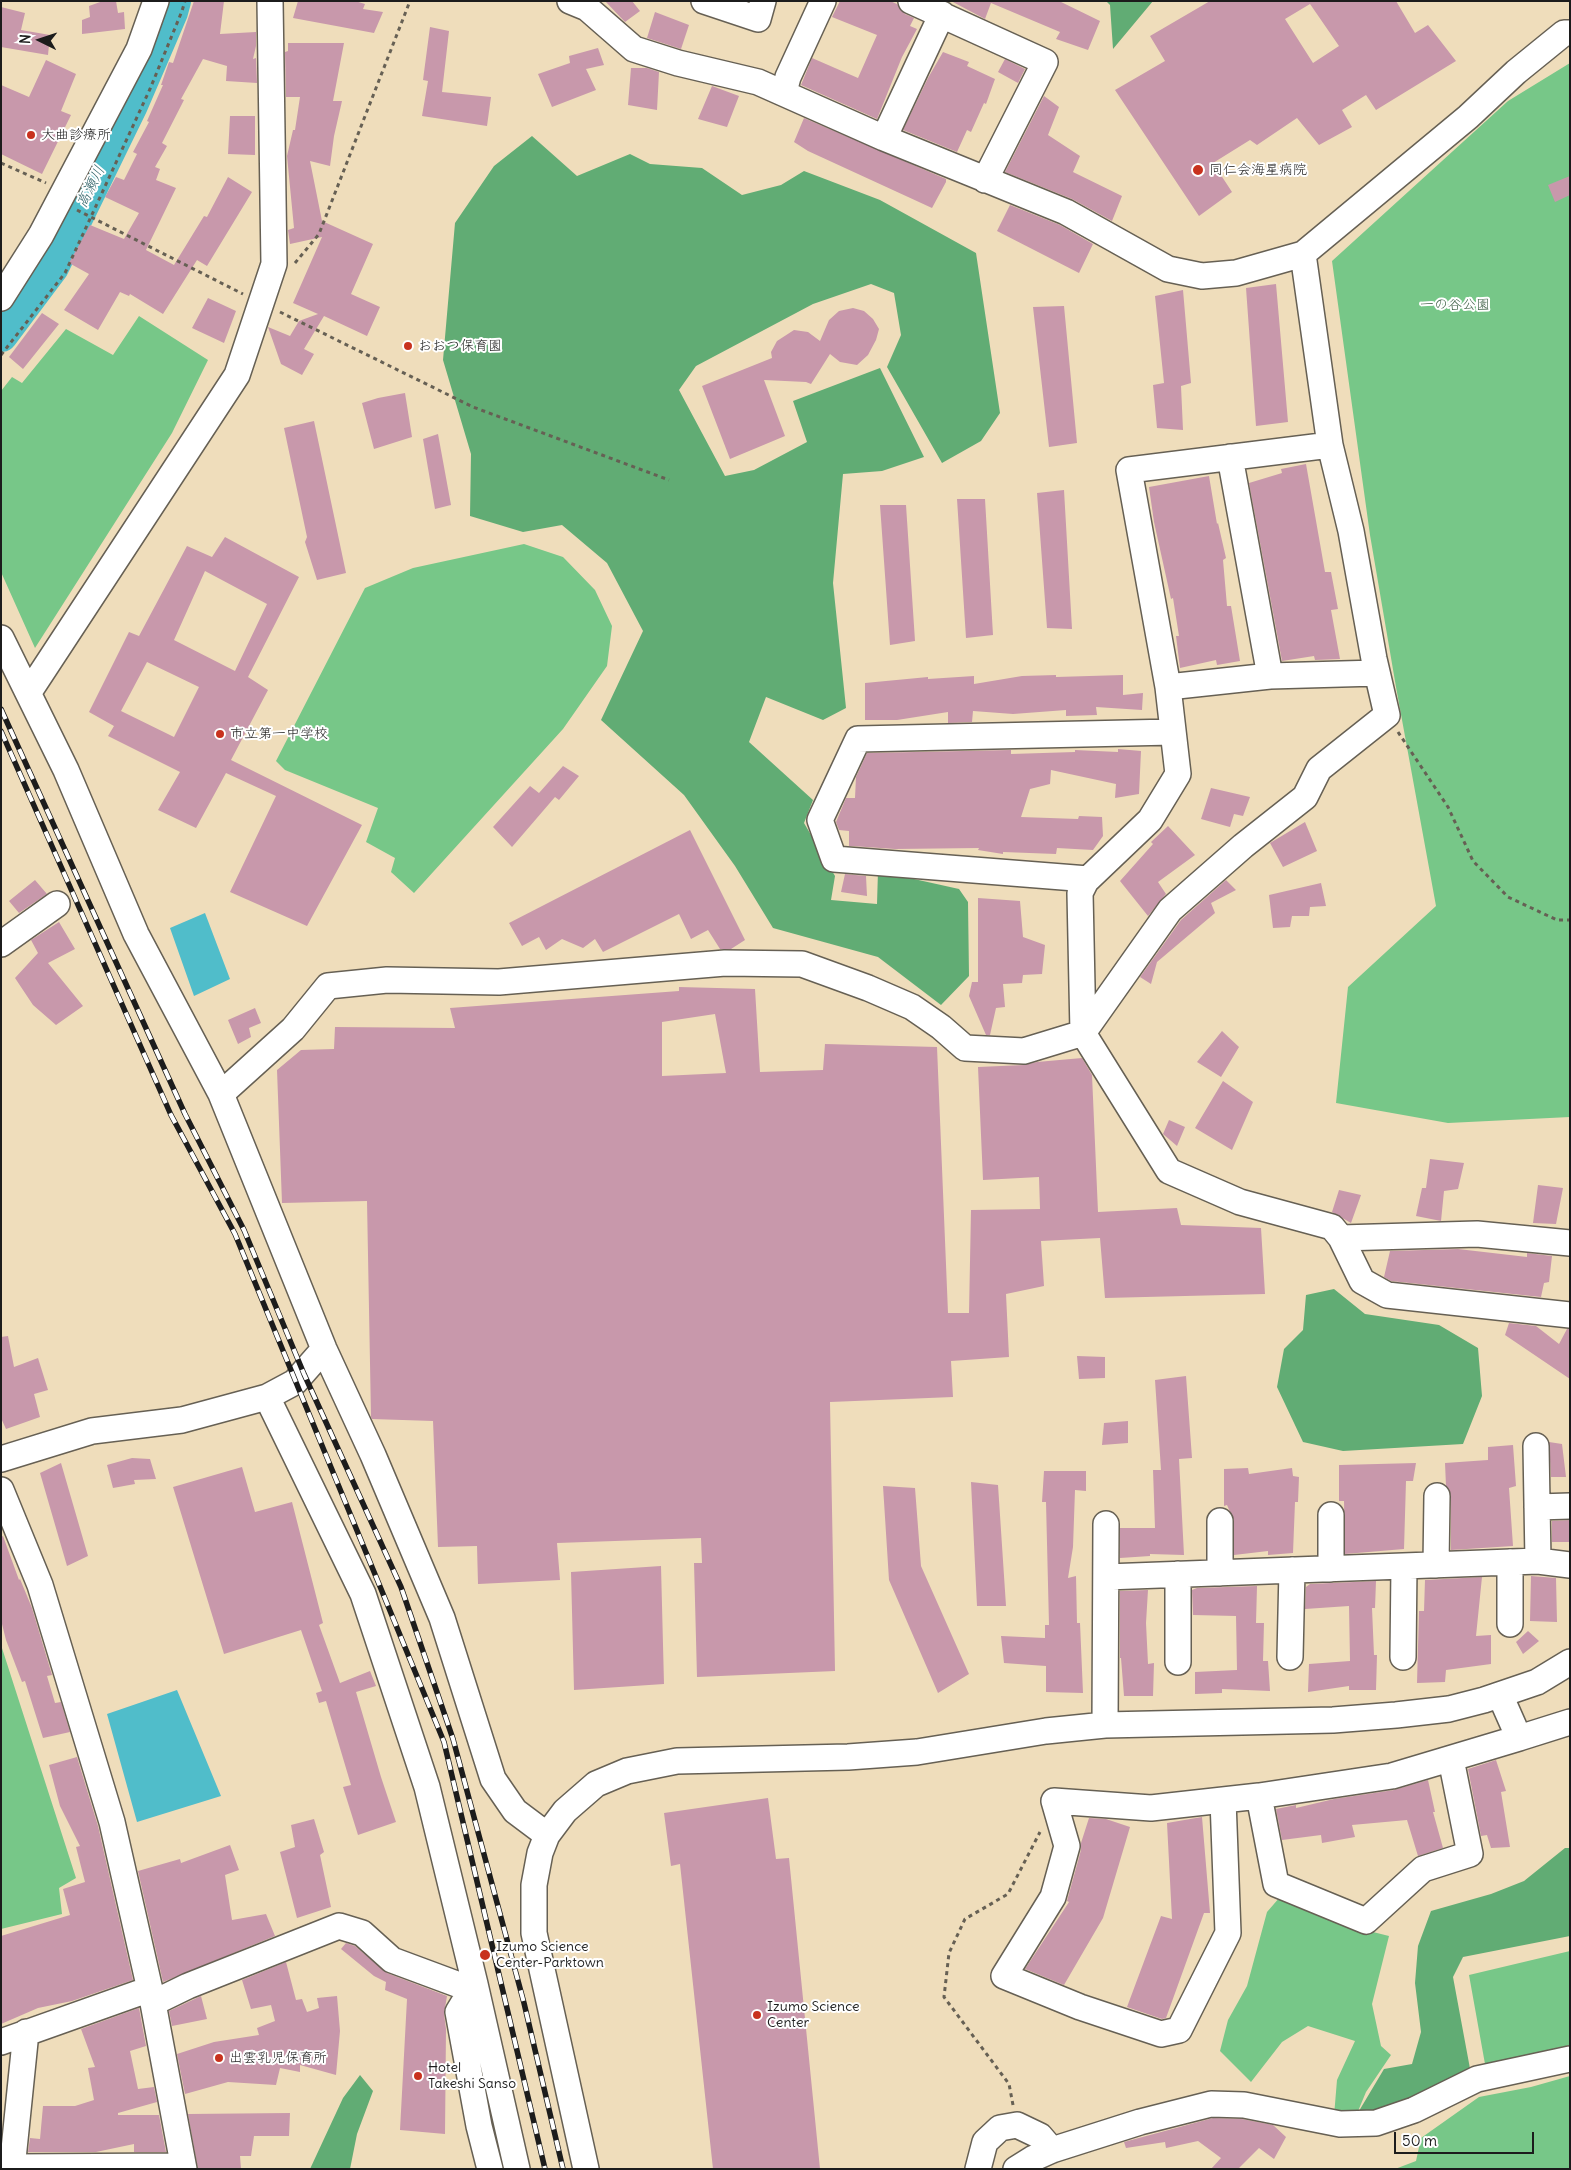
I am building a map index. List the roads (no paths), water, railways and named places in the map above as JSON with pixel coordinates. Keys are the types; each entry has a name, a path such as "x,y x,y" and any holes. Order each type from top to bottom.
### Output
{"street":[{"path":"1,298 41,235 61,197 138,49 156,1"},
{"path":"29,692 237,375 274,264 270,1"},
{"path":"704,1 758,19 763,1"},
{"path":"784,92 788,77 823,1"},
{"path":"911,1 1045,62 984,180"},
{"path":"588,5 634,49 678,63 758,82 784,92 884,138 1066,212 1168,270 1202,276 1236,273 1303,254 1468,117 1516,72 1564,33 1570,33"},
{"path":"884,138 942,14"},
{"path":"221,1094 293,1029 328,986 386,980 500,982 725,963 802,964 868,988 912,1007 941,1027 966,1048 1024,1051 1083,1033 1170,910 1243,846 1305,797 1319,769 1387,715 1377,673 1351,531 1330,445 1303,254"},
{"path":"1330,445 1129,470 1168,687 1178,774 1150,820 1088,879 1080,893 1083,1033 1169,1171 1240,1202 1332,1227 1341,1238 1362,1281 1388,1295 1570,1315"},
{"path":"1230,457 1270,676"},
{"path":"1,638 66,770 136,934 221,1094 324,1349 373,1455 442,1618 493,1779 515,1811 547,1834"},
{"path":"1168,687 1270,676 1377,673"},
{"path":"1088,879 834,859 820,820 858,739 1173,732"},
{"path":"1,944 57,904"},
{"path":"1341,1238 1476,1234 1570,1243"},
{"path":"1,1459 92,1431 182,1420 267,1396 295,1382 324,1349"},
{"path":"267,1396 363,1594 427,1787 475,1984 517,2169"},
{"path":"1536,1446 1538,1561"},
{"path":"1,1490 40,1585 112,1822 152,1996 183,2168 12,2168 26,2032"},
{"path":"1436,1565 1437,1496"},
{"path":"1537,1506 1570,1506"},
{"path":"1331,1514 1331,1569"},
{"path":"1220,1521 1220,1573"},
{"path":"1105,1725 1106,1524"},
{"path":"1106,1577 1538,1561 1570,1565"},
{"path":"1510,1562 1510,1624"},
{"path":"1403,1657 1404,1566"},
{"path":"1290,1657 1292,1570"},
{"path":"1178,1574 1178,1662"},
{"path":"586,2169 534,1933 534,1885 540,1853 547,1834 565,1811 596,1784 627,1771 677,1761 918,1752 1002,1737 1105,1725 1334,1720 1396,1716 1449,1709 1500,1694 1537,1682 1570,1662"},
{"path":"1500,1694 1519,1738"},
{"path":"1223,1800 1228,1932 1179,2030 1161,2034 1080,2007 1004,1976 1053,1897 1067,1846 1054,1802 1151,1808 1258,1796 1392,1776 1570,1722"},
{"path":"1258,1796 1276,1884 1366,1921 1423,1869 1470,1854 1451,1758"},
{"path":"1,2042 26,2032 188,1986 339,1926 362,1933 392,1960 462,1986 475,1984"},
{"path":"475,1984 458,2012 479,2126 490,2169"},
{"path":"1016,2169 1052,2150 1140,2122 1211,2104 1244,2105 1340,2124 1376,2123 1414,2110 1477,2079 1570,2059"},
{"path":"978,2169 985,2142 1000,2128 1017,2125 1040,2136 1052,2150"}],"water":[{"path":"205,913 230,979 194,996 170,928"},
{"path":"177,1690 221,1796 137,1822 107,1714"}],"waterway":[{"name":"高瀬川","path":"1,335 52,267 131,105 174,1"}],"railway":[{"path":"1,709 185,1114 244,1230 304,1374 401,1587 453,1739 524,2003 563,2169"},
{"path":"1,731 171,1115 235,1234 444,1742 545,2169"}],"place":[{"name":"大曲診療所","path":"31,135"},
{"name":"同仁会海星病院","path":"1198,170"},
{"name":"おおつ保育園","path":"408,346"},
{"name":"市立第一中学校","path":"220,734"},
{"name":"Izumo Science Center-Parktown","path":"485,1955"},
{"name":"Izumo Science Center","path":"757,2015"},
{"name":"出雲乳児保育所","path":"219,2058"},
{"name":"Hotel Takeshi Sanso","path":"418,2076"}],"park label":[{"name":"一の谷公園","path":"1455,305"}]}
